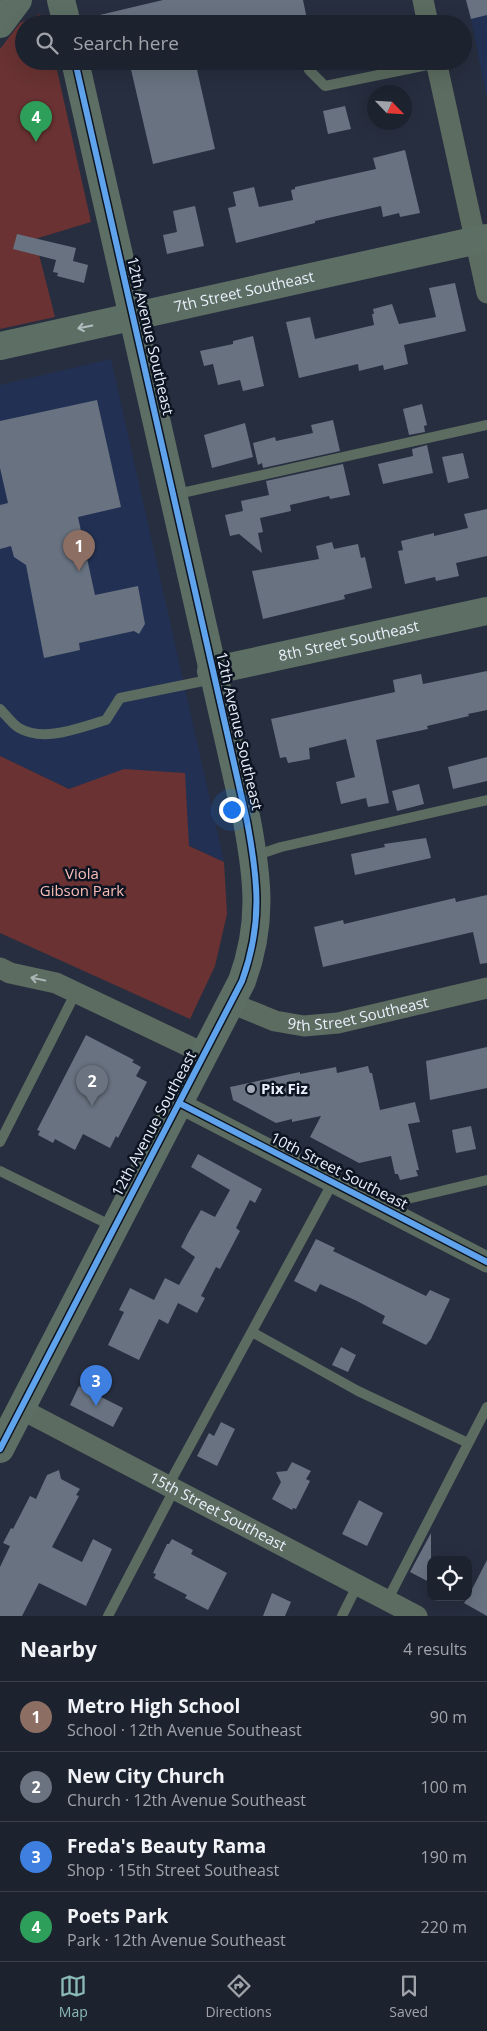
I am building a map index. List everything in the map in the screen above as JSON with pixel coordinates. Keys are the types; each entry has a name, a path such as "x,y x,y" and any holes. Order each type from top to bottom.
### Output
{"main road":[{"path":"0,24 18,0"},
{"path":"62,0 65,15"},
{"name":"12th Avenue Southeast","path":"0,1449 231,1003 251,956 258,908 254,856 77,70"},
{"name":"7th Street Southeast","path":"0,346 481,239"},
{"name":"8th Street Southeast","path":"212,675 487,611"}],"street":[{"path":"423,0 426,15"},
{"path":"438,70 481,239 487,293"},
{"path":"0,968 10,973 56,982 205,1054"},
{"name":"9th Street Southeast","path":"231,1003 275,1021 304,1026 338,1023 487,988"},
{"name":"10th Street Southeast","path":"179,1103 487,1262"},
{"name":"15th Street Southeast","path":"21,1409 416,1616"}],"lane":[{"path":"309,70 325,86 399,70"},
{"path":"172,495 487,425"},
{"path":"0,709 18,728 33,734 51,734 106,720 120,698 212,675"},
{"path":"254,856 281,847 487,800"},
{"path":"0,1142 76,992"},
{"path":"0,1172 115,1227"},
{"path":"378,1206 487,1180"},
{"path":"108,1616 171,1488 333,1182"},
{"path":"252,1332 358,1392 468,1444"},
{"path":"388,1601 487,1407"},
{"path":"342,1616 357,1586"}],"shaded area":[{"path":"467,0 487,0 487,98 472,24 472,15 470,15"},
{"path":"111,359 224,862 0,756 0,385"}],"green space":[{"path":"15,30 15,70 57,70 91,222 35,239 55,317 0,329 0,49"},
{"name":"Viola Gibson Park","path":"0,756 69,789 124,769 185,773 189,846 224,862 227,914 215,966 190,1019 0,933"}],"building":[{"path":"163,0 303,0 306,15 99,15"},
{"path":"466,0 487,0 487,15 472,19 472,15 470,15"},
{"path":"131,70 197,70 215,149 153,164"},
{"path":"345,106 351,129 328,134 323,111"},
{"path":"405,150 420,213 400,217 399,213 383,217 381,206 315,221 315,223 236,243 228,208 236,206 233,192 254,187 259,207 293,200 291,190 295,189 295,187 376,169 373,158"},
{"path":"195,206 204,246 167,254 163,235 177,232 173,211"},
{"path":"17,234 76,248 73,261 88,265 84,283 57,276 58,273 53,272 56,260 13,249"},
{"path":"455,283 466,331 404,345 408,364 384,370 383,365 359,371 358,364 299,378 286,322 310,317 315,339 374,325 373,309 392,304 399,324 436,317 429,288"},
{"path":"253,336 264,386 243,391 240,380 218,385 213,364 204,366 200,351 233,344 233,341"},
{"path":"97,400 121,507 78,517 95,595 138,586 145,624 139,634 134,631 79,643 80,650 44,658 26,565 14,557 11,546 0,549 0,505 8,503 0,468 0,421"},
{"path":"422,404 427,425 424,426 425,432 409,435 403,409"},
{"path":"333,420 340,451 263,468 262,463 258,465 253,443 275,437 276,441 313,433 311,425"},
{"path":"245,423 253,457 212,468 204,435"},
{"path":"427,445 433,473 383,484 378,464 413,456 412,449"},
{"path":"463,453 469,478 448,483 442,457"},
{"path":"343,464 350,495 330,499 329,496 290,505 291,511 260,518 263,532 258,533 262,553 239,534 230,536 225,515 243,511 241,501 269,495 266,481"},
{"path":"487,509 487,556 456,563 459,576 436,581 435,577 405,584 398,551 403,550 401,541 434,533 434,536 468,528 464,514"},
{"path":"332,542 334,549 358,544 361,558 365,557 372,588 344,595 345,599 263,619 252,571 319,559 316,546"},
{"path":"487,671 487,710 427,726 428,729 376,740 389,803 368,807 366,798 341,804 336,782 355,777 346,739 309,748 310,759 288,763 286,757 280,758 271,719 395,692 393,680 421,674 423,684"},
{"path":"487,757 487,781 453,789 448,767"},
{"path":"419,784 424,804 397,811 392,791"},
{"path":"426,838 431,858 355,875 351,854 385,847 384,844"},
{"path":"487,895 487,963 480,964 473,932 323,967 314,927 343,920 344,924 455,898 456,902"},
{"path":"86,1035 134,1060 132,1062 141,1067 136,1076 147,1082 118,1138 116,1136 110,1148 83,1134 75,1150 55,1139 53,1143 38,1135 40,1131 37,1130"},
{"path":"487,1047 487,1088 430,1100 426,1061"},
{"path":"368,1066 370,1073 372,1073 380,1110 415,1102 420,1122 408,1124 419,1170 416,1170 418,1176 400,1180 398,1174 395,1174 391,1156 359,1163 310,1137 321,1116 276,1123 233,1100 230,1087 300,1072 300,1074 336,1067 337,1073"},
{"path":"471,1126 476,1149 456,1153 452,1130"},
{"path":"198,1154 262,1189 255,1203 250,1200 236,1228 240,1231 220,1269 216,1267 201,1296 205,1298 197,1313 178,1303 168,1324 159,1319 139,1360 108,1345 124,1312 119,1310 130,1288 154,1300 165,1278 179,1285 195,1257 181,1247 188,1233 201,1210 215,1217 230,1190 191,1167"},
{"path":"316,1239 335,1248 333,1251 426,1296 430,1290 450,1299 431,1339 426,1345 382,1323 385,1316 357,1301 320,1284 316,1292 294,1281"},
{"path":"341,1347 356,1355 348,1372 332,1365"},
{"path":"79,1386 123,1408 113,1427 70,1405"},
{"path":"221,1422 235,1429 217,1466 197,1456 209,1433 214,1436"},
{"path":"292,1462 311,1471 306,1479 310,1481 296,1509 293,1508 292,1510 272,1499 281,1482 276,1472 287,1471"},
{"path":"59,1470 61,1479 80,1489 76,1495 79,1496 52,1547 82,1562 93,1539 112,1549 86,1606 39,1583 22,1616 0,1616 0,1567 10,1546 3,1543 11,1528 13,1529 30,1496 36,1499 47,1475"},
{"path":"359,1500 383,1513 367,1546 342,1534"},
{"path":"431,1533 431,1556 427,1556 427,1581 410,1572"},
{"path":"172,1539 193,1550 191,1554 227,1573 208,1610 185,1598 187,1595 154,1578 156,1574 153,1573 167,1544"},
{"path":"487,1560 487,1616 464,1603 465,1601 472,1601 472,1589"},
{"path":"272,1593 291,1602 285,1616 263,1616"}],"cycle path":[{"path":"0,1449 242,981 249,960 256,920 256,882 247,821 77,70"},
{"path":"179,1103 487,1262"}],"place":[{"name":"Poets Park","path":"36,142"},
{"name":"Metro High School","path":"79,571"},
{"name":"Pix Fiz","path":"251,1089"},
{"name":"New City Church","path":"92,1106"},
{"name":"Freda's Beauty Rama","path":"96,1406"}]}
